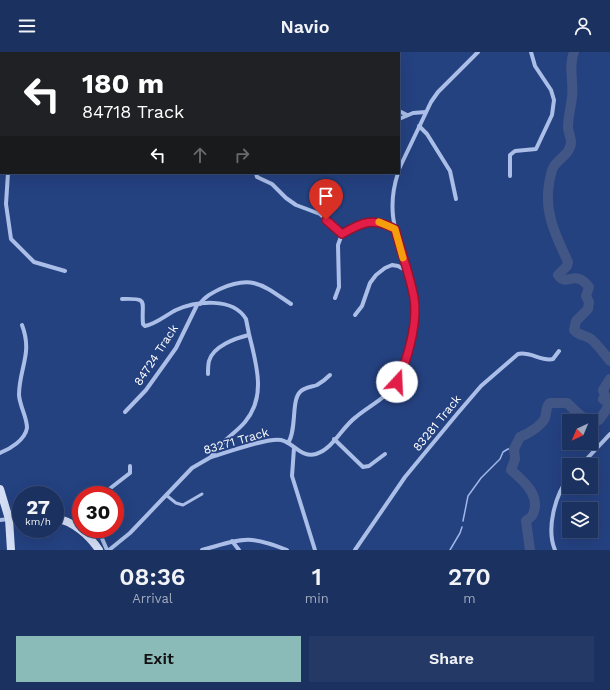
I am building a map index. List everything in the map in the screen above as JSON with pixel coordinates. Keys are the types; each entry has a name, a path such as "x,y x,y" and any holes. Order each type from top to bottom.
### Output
{"street":[{"path":"400,167 426,112 438,92 478,52"},
{"path":"510,176 510,155 515,151 536,149 554,109 553,94 535,66 531,52"},
{"path":"400,112 406,116"},
{"path":"400,119 426,112"},
{"path":"419,126 427,134 450,171 456,199"},
{"path":"8,174 6,198 11,239 34,262 65,271"},
{"path":"256,174 257,177 272,184 286,198 320,214 342,234"},
{"name":"83271 Track","path":"110,549 130,533 192,468 211,457 269,441 281,440 303,453 316,454 325,449 353,419 392,389 400,377 410,342 415,315 414,298 392,215 391,200 398,174"},
{"path":"335,298 339,287 338,245 342,234 364,223 372,221 380,222 395,229"},
{"path":"355,316 362,306 373,279 388,266 398,266 407,271"},
{"path":"199,304 206,297 218,290 238,283 250,282 263,286 291,304"},
{"path":"122,299 138,298 142,301 143,324 146,326 176,310 199,304 221,304 240,312 246,319 258,378 256,404 246,422 223,442 211,457"},
{"name":"84724 Track","path":"126,412 146,390 176,348 199,304"},
{"path":"0,454 22,438 27,428 20,398 20,386 27,347 26,335 22,325"},
{"path":"208,374 209,360 216,350 237,338 249,335"},
{"name":"83281 Track","path":"355,550 405,477 481,386 518,354 525,354 548,360 553,359 559,351"},
{"path":"288,443 292,435 296,401 299,393 318,384 330,375"},
{"path":"588,458 610,434"},
{"path":"334,439 363,467 369,466 385,454"},
{"path":"294,448 292,476 315,550"},
{"path":"113,486 130,473 130,466"},
{"path":"555,550 552,532 554,507 562,487"},
{"path":"0,489 9,519 12,550"},
{"path":"0,520 12,519"},
{"path":"64,521 83,532 99,550"},
{"path":"103,538 110,549 118,550"},
{"path":"202,550 232,541 256,539 287,550"},
{"path":"232,541 239,550"}],"lane":[{"path":"166,495 176,503 183,505 202,494"},
{"path":"0,502 7,510"}],"waterway":[{"path":"574,52 571,63 572,97 568,123 571,146 552,170 549,184 548,205 552,224 568,262 567,266 558,275 565,280 575,278 579,279 589,287 586,296 589,302 588,309 576,321 574,330 591,339 599,346 610,361"},
{"path":"598,420 608,407 608,403 603,399 605,396 603,390 610,379"},
{"path":"530,550 526,521 533,514 535,501 530,489 511,470 515,459 514,449 520,437 541,424 545,418 547,406 550,403 567,403 579,414"},
{"path":"463,521 468,496 481,478 500,459 503,452 508,449 514,449"},
{"path":"450,550 462,527"}],"slow traffic":[{"path":"379,222 395,229 403,258"}],"route":[{"path":"326,220 342,234 364,223 372,221 386,224 395,229 414,298 415,315 410,342 403,368 397,382"}]}
